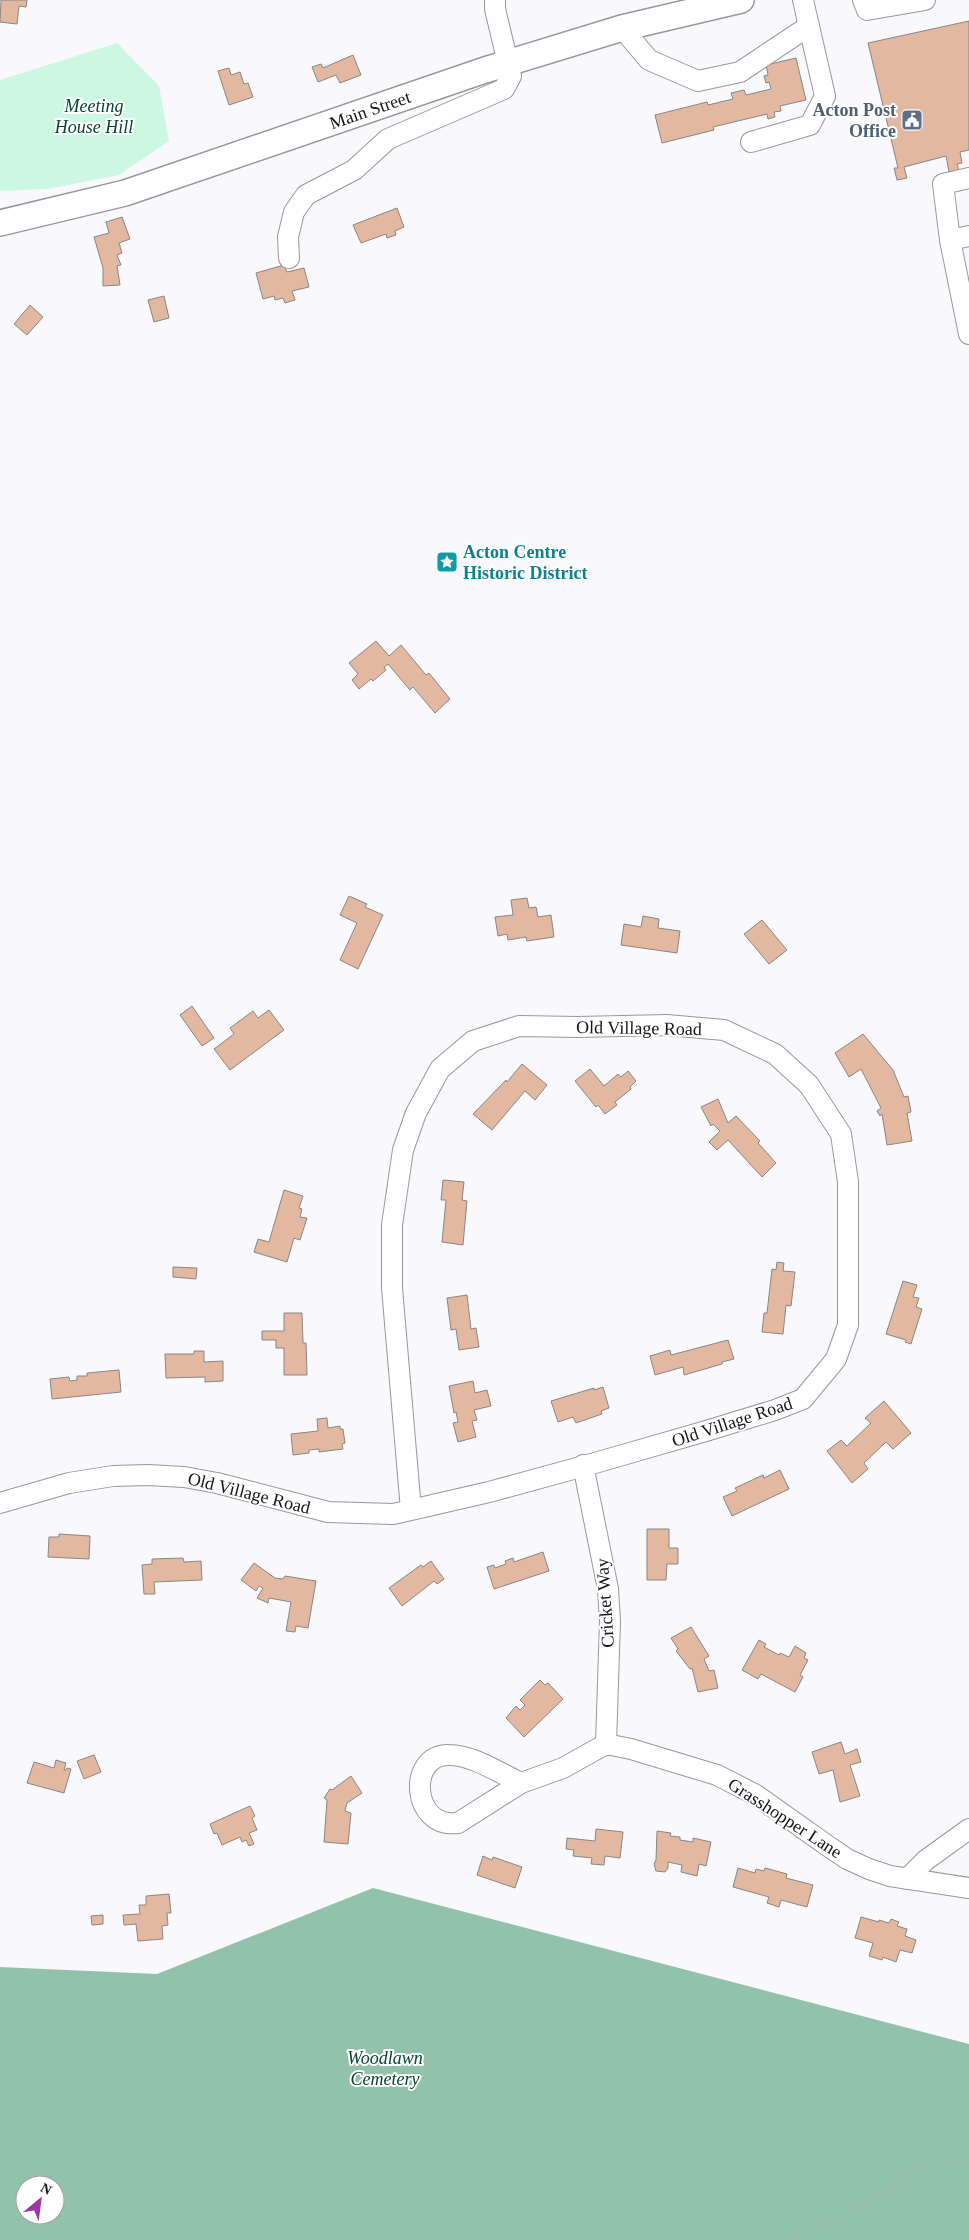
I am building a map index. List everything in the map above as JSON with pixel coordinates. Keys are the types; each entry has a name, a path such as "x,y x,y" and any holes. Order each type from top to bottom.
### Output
{"main road":[{"name":"Main Street","path":"0,223 125,193 510,62 622,28 741,0"}],"street":[{"path":"289,258 288,237 294,212 306,195 354,170 388,139 504,89 511,76 510,62 495,8 495,0"},
{"path":"751,142 810,125 825,96 803,0"},
{"path":"862,0 867,10 925,0"},
{"path":"622,28 648,60 698,81 740,72 809,26"},
{"path":"969,178 942,184 960,238 969,334"},
{"name":"Old Village Road","path":"0,1503 69,1484 113,1476 148,1475 184,1477 216,1483 328,1512 393,1514 411,1510 489,1492 706,1432 775,1410 802,1399 836,1359 848,1325 848,1182 841,1134 810,1085 774,1054 724,1030 667,1025 578,1028 519,1026 472,1041 440,1069 416,1113 403,1150 392,1225 392,1288 411,1510"},
{"name":"Cricket Way","path":"583,1465 608,1589 610,1629 606,1744"},
{"path":"521,1783 471,1760 459,1756 444,1755 434,1759 424,1769 420,1782 420,1796 428,1812 436,1819 453,1823 458,1822 521,1783 563,1768 606,1744"},
{"name":"Grasshopper Lane","path":"606,1744 631,1749 717,1775 764,1800 847,1858 890,1876 969,1888"},
{"path":"907,1879 926,1860 969,1829"}],"path":[{"path":"790,2240 804,2227 837,2222 868,2202 891,2192 914,2169 949,2162 969,2164"}],"green space":[{"name":"Meeting House Hill","path":"117,43 159,86 169,141 119,175 48,189 0,191 0,80"},
{"name":"Woodlawn Cemetery","path":"373,1888 969,2044 969,2240 0,2240 0,1967 157,1974"}],"building":[{"path":"1,0 27,0 26,7 19,6 17,24 0,22"},
{"path":"969,21 969,150 960,152 962,163 957,164 959,170 949,172 946,156 904,167 907,178 897,180 894,168 898,168 868,43"},
{"path":"353,55 361,75 340,83 336,75 318,82 312,67 321,64 323,68"},
{"path":"796,58 806,100 780,106 781,111 774,112 775,117 768,119 767,114 713,127 714,130 662,143 655,115 707,102 708,105 733,99 731,93 744,90 746,95 771,89 769,82 766,83 764,76 768,75 766,65"},
{"path":"229,68 231,75 240,72 244,84 248,83 253,97 229,105 218,71"},
{"path":"397,208 404,227 395,231 396,235 387,238 386,234 361,243 353,225"},
{"path":"122,217 130,239 119,243 122,253 117,255 121,265 117,266 120,285 103,286 103,268 94,237 109,233 106,222"},
{"path":"284,265 287,272 304,268 309,287 292,291 295,300 285,303 283,298 275,300 274,296 263,299 256,273"},
{"path":"164,296 169,318 154,322 148,300"},
{"path":"30,305 43,317 27,335 14,324"},
{"path":"376,641 389,656 401,645 426,675 429,673 450,699 435,713 413,687 410,690 388,664 384,667 386,670 373,681 371,679 359,689 352,680 358,674 349,663"},
{"path":"349,896 367,904 365,907 383,915 358,969 340,960 357,923 340,915"},
{"path":"527,898 529,908 536,907 538,917 551,915 554,937 527,941 526,937 508,940 507,934 498,936 495,917 513,915 511,900"},
{"path":"643,916 659,919 658,928 680,931 677,953 621,945 624,924 641,927"},
{"path":"762,920 787,950 769,964 744,934"},
{"path":"192,1006 214,1038 202,1046 180,1015"},
{"path":"269,1010 284,1030 230,1070 214,1049 234,1034 230,1028 253,1011 258,1018"},
{"path":"863,1034 893,1070 904,1097 908,1096 911,1112 907,1113 912,1141 887,1145 882,1114 880,1116 877,1111 881,1108 861,1069 849,1077 835,1053"},
{"path":"522,1064 547,1085 535,1100 525,1091 492,1130 473,1114 506,1080 507,1082"},
{"path":"590,1069 604,1086 618,1074 621,1077 628,1071 636,1081 630,1087 631,1089 615,1102 617,1105 605,1114 598,1105 596,1107 575,1081"},
{"path":"718,1099 728,1123 736,1116 760,1141 758,1143 776,1163 762,1177 728,1140 717,1150 709,1142 720,1131 713,1124 711,1126 701,1107"},
{"path":"443,1180 464,1182 462,1200 467,1201 463,1245 442,1242 446,1200 441,1200"},
{"path":"284,1190 303,1196 299,1208 302,1209 300,1217 307,1218 300,1240 294,1238 287,1262 254,1252 258,1239 269,1242"},
{"path":"777,1262 784,1263 783,1271 795,1272 791,1306 786,1305 783,1334 762,1332 764,1313 767,1313 772,1269 776,1270"},
{"path":"173,1267 197,1268 196,1279 173,1277"},
{"path":"903,1281 917,1285 913,1297 919,1298 916,1307 922,1309 911,1344 905,1342 906,1340 886,1334"},
{"path":"467,1295 471,1329 476,1328 479,1347 459,1350 456,1329 451,1330 447,1298"},
{"path":"284,1313 302,1313 303,1343 306,1343 307,1375 284,1375 284,1348 276,1348 276,1340 262,1340 262,1331 284,1331"},
{"path":"728,1340 734,1359 684,1375 683,1367 655,1375 650,1356 670,1350 671,1355"},
{"path":"194,1351 204,1351 204,1362 223,1361 223,1381 205,1382 205,1377 166,1378 165,1354 194,1354"},
{"path":"119,1370 121,1392 52,1399 50,1379 69,1377 70,1381 77,1380 77,1376 87,1376 87,1373"},
{"path":"473,1381 475,1393 487,1390 491,1406 474,1410 477,1420 472,1421 476,1437 458,1442 453,1423 458,1422 456,1412 454,1413 449,1386"},
{"path":"603,1387 609,1408 601,1411 602,1414 576,1423 573,1417 558,1422 551,1401"},
{"path":"884,1401 911,1433 893,1449 886,1442 864,1463 868,1469 852,1483 827,1451 841,1440 847,1446 871,1423 865,1418"},
{"path":"327,1418 328,1428 340,1426 340,1429 343,1429 345,1443 342,1444 343,1449 319,1452 319,1449 309,1450 309,1453 293,1455 291,1434 318,1431 317,1419"},
{"path":"780,1470 789,1489 732,1516 723,1497 737,1491 735,1488 763,1475 764,1478"},
{"path":"647,1529 669,1529 669,1548 678,1548 678,1564 667,1564 666,1580 647,1580"},
{"path":"59,1534 90,1536 89,1559 48,1557 49,1537 59,1537"},
{"path":"543,1552 549,1571 494,1589 487,1567 494,1565 495,1568 506,1564 505,1561 513,1558 514,1562"},
{"path":"183,1558 184,1562 201,1561 202,1580 154,1582 155,1594 144,1594 142,1565 152,1564 152,1559"},
{"path":"431,1561 444,1579 437,1584 434,1581 402,1606 389,1588 421,1565 423,1567"},
{"path":"254,1563 275,1578 283,1579 285,1576 316,1581 308,1628 296,1626 295,1632 286,1631 291,1602 269,1598 268,1603 257,1598 263,1588 259,1586 256,1591 241,1580"},
{"path":"691,1627 709,1656 704,1659 709,1671 714,1670 718,1688 698,1692 692,1668 690,1669 676,1651 678,1649 671,1638"},
{"path":"759,1640 766,1644 764,1647 779,1655 780,1653 789,1657 795,1646 806,1653 804,1658 808,1660 800,1675 803,1677 795,1692 761,1674 758,1679 742,1670"},
{"path":"540,1680 545,1685 548,1683 563,1699 524,1737 506,1718 516,1706 520,1710 525,1705 520,1700"},
{"path":"841,1742 845,1754 857,1749 861,1762 850,1765 860,1796 840,1802 833,1770 819,1774 812,1752"},
{"path":"94,1755 101,1772 84,1779 77,1761"},
{"path":"56,1760 66,1763 64,1770 67,1768 71,1769 64,1793 27,1783 34,1762 54,1768"},
{"path":"351,1776 362,1793 347,1803 345,1811 351,1813 348,1844 324,1842 327,1800 324,1798 330,1789 332,1790"},
{"path":"250,1806 255,1816 252,1818 257,1830 249,1833 254,1844 249,1846 246,1840 242,1842 240,1837 222,1845 217,1833 214,1834 210,1824"},
{"path":"596,1829 623,1832 620,1858 605,1856 604,1865 591,1864 592,1858 573,1856 574,1850 566,1849 567,1838 595,1841"},
{"path":"657,1831 671,1833 670,1836 680,1837 680,1840 693,1842 693,1838 711,1842 706,1866 699,1864 697,1876 681,1872 682,1865 668,1862 668,1868 665,1872 656,1871 654,1864 656,1860"},
{"path":"483,1856 492,1860 493,1857 522,1867 515,1888 477,1875"},
{"path":"738,1868 755,1873 756,1869 764,1871 765,1868 787,1874 786,1878 813,1885 807,1907 781,1900 779,1907 767,1903 769,1897 733,1887"},
{"path":"169,1894 171,1913 167,1913 168,1925 162,1926 163,1939 138,1941 136,1924 124,1925 123,1915 140,1914 139,1905 146,1905 146,1896"},
{"path":"103,1915 103,1924 92,1925 91,1916"},
{"path":"861,1917 879,1922 879,1920 889,1923 891,1919 899,1922 897,1926 907,1929 905,1936 916,1940 912,1953 900,1950 896,1962 883,1957 882,1960 869,1956 873,1943 855,1938"}],"place":[{"name":"Acton Post Office","path":"912,120"},
{"name":"Acton Centre Historic District","path":"447,562"}]}
